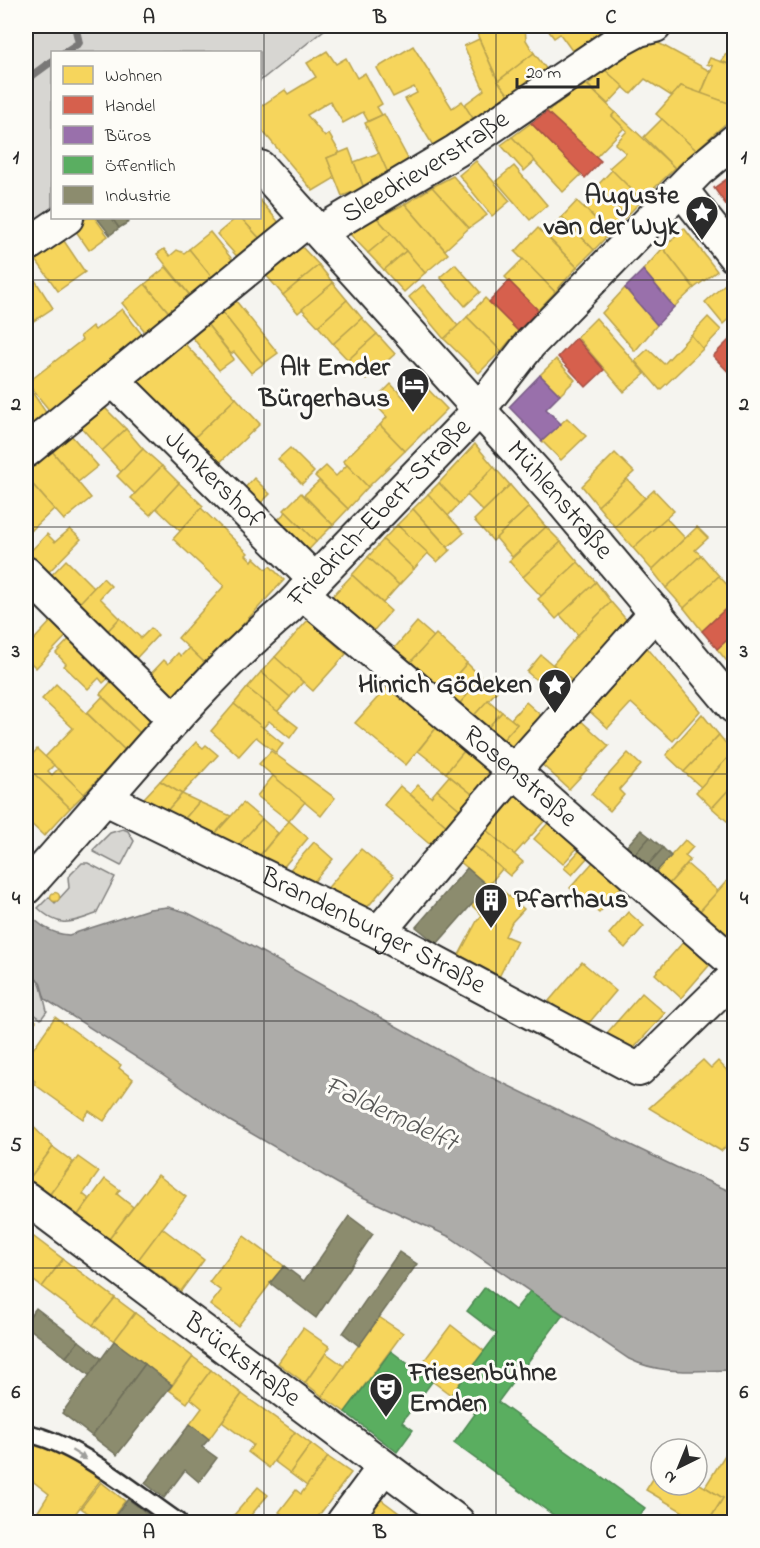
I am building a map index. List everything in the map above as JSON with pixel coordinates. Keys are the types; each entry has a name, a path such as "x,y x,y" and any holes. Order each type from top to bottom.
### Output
{"street":[{"name":"Sleedrieverstraße","path":"26,451 112,380 314,226 456,151 615,43 639,30 655,26"},
{"name":"Friedrich-Ebert-Straße","path":"26,888 174,720 257,634 308,587 479,410 530,344 698,171 735,141"},
{"name":"Mühlenstraße","path":"261,168 559,498 735,706"},
{"path":"681,189 735,256"},
{"path":"26,246 66,219"},
{"name":"Junkershof","path":"112,380 308,587"},
{"path":"26,573 174,720"},
{"name":"Rosenstraße","path":"308,587 514,771 735,963"},
{"path":"379,932 514,771 656,612"},
{"name":"Brandenburger Straße","path":"106,799 379,932 639,1070 735,977"},
{"name":"Brückstraße","path":"26,1199 458,1522"},
{"path":"343,1522 384,1467"}],"lane":[{"path":"26,1433 76,1452 178,1522"}],"shaded area":[{"path":"26,26 329,26 261,80 261,51 51,51 51,219 26,246"},
{"path":"123,829 128,831 134,841 121,866 93,850 110,833"},
{"path":"82,863 88,863 115,877 96,914 72,922 59,922 38,908 49,897 55,903 57,901 69,888 68,877"},
{"path":"26,969 40,982 47,1011 41,1019 26,1008"}],"water":[{"name":"Falderndelft","path":"168,907 186,912 231,935 472,1068 734,1193 734,1370 668,1370 629,1359 450,1237 354,1193 230,1121 161,1073 45,999 40,982 26,969 26,912 50,930 69,935 149,909"}],"building: Wohnen":[{"path":"476,26 525,26 526,40 534,53 498,81 478,36"},
{"path":"545,26 596,26 601,32 573,52 560,34 554,38"},
{"path":"479,39 498,81 512,99 476,123 464,105 484,90 464,46"},
{"path":"651,39 710,71 701,94 681,86 673,97 645,79 631,94 602,68"},
{"path":"734,43 734,66 721,61"},
{"path":"413,46 452,108 462,101 476,123 435,149 405,99 417,93 414,87 393,97 377,68"},
{"path":"327,51 336,64 346,58 357,78 365,73 382,104 377,107 382,115 368,121 363,112 343,123 330,101 307,115 325,137 329,134 340,153 327,158 335,178 313,191 261,129 261,106 285,90 288,94 316,77 307,63"},
{"path":"534,53 548,71 512,99 498,81"},
{"path":"710,58 734,66 734,105 701,94 713,66 707,64"},
{"path":"604,69 624,87 608,104 588,85"},
{"path":"585,83 615,112 612,116 624,128 596,157 547,112"},
{"path":"681,86 734,105 734,116 696,150 656,114"},
{"path":"615,112 675,168 642,200 609,168 626,153 615,144 627,131 612,116"},
{"path":"384,114 413,168 391,180 365,123"},
{"path":"662,119 696,150 675,168 644,137"},
{"path":"531,123 582,174 563,192 512,137"},
{"path":"512,137 535,161 524,171 501,145"},
{"path":"349,149 364,188 342,196 327,158"},
{"path":"379,153 391,180 364,188 354,162"},
{"path":"476,161 510,201 492,216 459,175"},
{"path":"514,166 547,205 530,220 496,181"},
{"path":"612,170 642,200 626,217 596,187"},
{"path":"453,176 487,215 469,228 432,187"},
{"path":"432,187 469,228 445,250 405,204"},
{"path":"600,191 626,217 610,233 584,207"},
{"path":"261,201 281,225 262,241 242,219 261,219"},
{"path":"577,201 610,233 594,250 562,217"},
{"path":"405,204 448,254 425,273 377,218"},
{"path":"562,217 594,250 577,267 545,234"},
{"path":"377,218 391,234 368,253 348,232"},
{"path":"85,219 96,219 108,236 89,250 73,227"},
{"path":"235,219 242,219 262,241 241,261 217,234"},
{"path":"538,228 577,267 555,292 515,252"},
{"path":"684,228 717,271 694,288 663,248"},
{"path":"210,232 235,263 214,280 189,249"},
{"path":"391,234 406,251 384,270 368,253"},
{"path":"64,241 85,272 58,291 36,260"},
{"path":"301,246 319,265 283,295 266,275"},
{"path":"663,248 694,288 674,307 643,270"},
{"path":"164,249 170,256 177,250 184,253 189,249 214,280 192,298 157,254"},
{"path":"406,251 425,273 404,292 384,270"},
{"path":"523,259 555,292 538,310 505,277"},
{"path":"455,264 480,292 465,306 440,277"},
{"path":"319,265 333,283 298,313 283,295"},
{"path":"26,266 53,308 26,326"},
{"path":"166,267 192,298 171,315 145,284"},
{"path":"333,283 347,300 318,326 302,309"},
{"path":"145,284 171,315 147,334 122,303"},
{"path":"725,284 734,296 734,314 723,324 705,302"},
{"path":"423,285 458,326 444,339 409,297"},
{"path":"625,288 657,325 635,351 602,313"},
{"path":"485,298 518,331 501,351 467,317"},
{"path":"347,300 362,318 333,344 318,326"},
{"path":"236,301 278,353 263,364 222,312"},
{"path":"122,309 144,337 50,411 27,383 82,340 80,336 92,326 95,330"},
{"path":"222,312 263,364 251,373 234,352 231,354 207,324"},
{"path":"467,317 501,351 479,373 444,339"},
{"path":"708,317 721,330 703,349 691,335"},
{"path":"362,318 377,334 348,360 333,344"},
{"path":"596,318 645,374 624,392 577,337"},
{"path":"207,324 234,359 219,370 192,337"},
{"path":"377,334 395,354 366,380 348,360"},
{"path":"691,335 703,349 660,390 635,361 648,349 664,364"},
{"path":"182,341 236,398 189,443 134,386"},
{"path":"556,359 575,380 560,395 540,375"},
{"name":"Alt Emder Bürgerhaus","path":"421,382 447,409 405,451 380,425 387,417 373,402 391,384 405,399"},
{"path":"30,389 47,414 26,432 26,393"},
{"path":"236,398 260,424 214,468 189,443"},
{"path":"103,406 126,429 102,451 80,426"},
{"path":"567,418 586,436 561,460 542,441"},
{"path":"734,421 734,434 729,427"},
{"path":"380,425 405,451 368,487 343,461"},
{"path":"126,429 143,449 121,472 102,451"},
{"path":"70,434 98,466 78,482 51,450"},
{"path":"475,444 494,467 459,504 439,483"},
{"path":"290,448 314,472 302,484 278,459"},
{"path":"143,449 162,466 135,494 117,476"},
{"path":"51,450 91,498 64,520 26,477 26,470"},
{"path":"615,453 634,472 598,506 582,486"},
{"path":"347,465 368,487 348,509 315,476 326,466 336,476"},
{"path":"162,466 179,483 150,515 131,498"},
{"path":"494,467 510,485 483,511 467,495"},
{"path":"26,477 54,509 32,530 26,523"},
{"path":"254,478 270,494 256,508 241,492"},
{"path":"627,479 645,498 615,527 598,506"},
{"path":"319,481 348,509 333,525 304,495"},
{"path":"179,483 203,506 180,531 156,508"},
{"path":"439,483 459,504 448,516 428,494"},
{"path":"510,485 529,507 493,541 474,520"},
{"path":"654,490 674,511 633,548 615,527"},
{"path":"301,493 333,525 316,542 284,510"},
{"path":"428,494 464,533 448,547 413,509"},
{"path":"529,507 546,527 512,557 496,538"},
{"path":"201,508 248,553 246,555 252,561 254,558 266,569 270,566 284,580 206,664 178,638 224,586 173,539"},
{"path":"413,509 450,550 437,562 397,525"},
{"path":"286,512 316,542 303,556 272,525"},
{"path":"666,518 685,538 652,570 633,548"},
{"path":"26,523 32,530 26,536"},
{"path":"397,525 428,553 414,569 383,540"},
{"path":"546,527 561,542 523,577 509,561"},
{"path":"697,527 708,538 695,550 701,555 666,588 652,570"},
{"path":"70,529 81,539 41,580 26,565 26,556 47,534 55,542"},
{"path":"383,540 414,569 399,585 368,557"},
{"path":"561,542 578,562 541,596 523,577"},
{"path":"701,555 719,576 684,608 666,588"},
{"path":"368,557 399,585 383,603 352,575"},
{"path":"66,560 94,588 72,611 43,584"},
{"path":"578,562 596,582 556,619 538,599"},
{"path":"352,575 391,611 368,637 328,601"},
{"path":"719,576 734,592 734,601 702,631 684,608"},
{"path":"103,578 111,586 100,598 120,618 100,639 72,611"},
{"path":"596,582 611,602 578,635 560,615"},
{"path":"26,592 39,605 26,619"},
{"path":"611,602 630,624 576,684 553,664"},
{"path":"55,617 71,631 36,668 26,658 26,648"},
{"path":"120,618 141,638 151,628 158,635 129,666 100,639"},
{"path":"308,620 346,654 313,691 275,657"},
{"path":"417,622 434,637 407,666 391,652"},
{"path":"74,634 114,673 103,683 99,678 88,689 64,666 66,664 56,653"},
{"path":"436,634 467,663 439,695 407,666"},
{"path":"734,634 734,670 717,649"},
{"path":"644,644 700,711 673,741 631,703 608,728 587,709"},
{"path":"189,648 206,664 170,703 146,679 164,660 168,664 178,653 181,656"},
{"path":"541,655 576,684 561,701 527,672"},
{"path":"275,657 303,682 290,697 261,672"},
{"path":"467,663 482,678 455,709 439,695"},
{"path":"261,672 290,697 277,712 247,688"},
{"path":"117,675 159,715 141,734 100,694"},
{"path":"482,678 497,691 469,721 455,709"},
{"path":"56,684 125,750 84,794 45,757 73,728 42,699"},
{"path":"387,687 437,727 406,765 355,723"},
{"path":"247,688 298,727 290,738 269,721 263,728 234,704"},
{"path":"102,697 141,734 125,750 87,713"},
{"path":"488,700 502,712 483,733 469,721"},
{"path":"526,702 545,719 512,758 498,745 517,724 511,719"},
{"path":"234,704 283,744 276,753 256,737 239,756 211,731"},
{"path":"502,712 517,724 498,745 483,733"},
{"path":"702,714 719,735 684,772 666,755"},
{"path":"578,718 609,746 569,789 539,762"},
{"path":"437,727 465,750 446,773 418,751"},
{"path":"719,735 733,752 701,787 684,772"},
{"path":"196,742 203,748 206,745 218,755 182,794 160,781"},
{"path":"37,749 54,765 48,771 52,775 58,769 84,794 70,808 26,766 26,762"},
{"path":"465,750 496,775 477,798 446,773"},
{"path":"271,751 335,798 321,816 259,764"},
{"path":"733,752 734,784 712,808 696,792"},
{"path":"628,753 641,765 619,790 624,795 610,811 591,794"},
{"path":"26,766 70,808 44,836 26,819"},
{"path":"273,776 305,802 289,821 257,796"},
{"path":"449,776 477,798 464,813 437,790"},
{"path":"160,781 182,794 165,813 145,805 144,798"},
{"path":"734,784 734,814 728,822 712,808"},
{"path":"418,785 431,797 437,790 464,813 450,829 410,794"},
{"path":"400,786 450,829 434,848 384,805"},
{"path":"516,791 547,818 514,855 484,828"},
{"path":"182,794 199,802 182,822 165,813"},
{"path":"199,802 231,816 213,836 182,822"},
{"path":"243,803 262,819 236,848 213,836"},
{"path":"734,814 734,828 728,822"},
{"path":"262,819 278,833 257,859 236,848"},
{"path":"289,821 308,838 281,870 257,859"},
{"path":"549,822 578,847 563,864 534,839"},
{"path":"484,828 523,862 510,876 471,843"},
{"path":"685,840 693,847 685,856 690,860 669,884 656,872"},
{"path":"314,842 333,859 311,885 287,873"},
{"path":"471,843 502,869 488,886 457,859"},
{"path":"361,849 394,876 365,910 325,891"},
{"path":"580,850 588,857 572,875 564,868"},
{"path":"595,860 623,885 599,913 570,888"},
{"path":"687,864 718,891 700,911 669,884"},
{"path":"734,873 734,938 733,940 700,911"},
{"path":"492,881 503,891 482,915 471,905"},
{"name":"Pfarrhaus","path":"503,891 524,909 512,922 505,936 517,941 499,977 459,955 477,921"},
{"path":"55,892 60,897 55,902 50,897"},
{"path":"628,912 644,926 625,948 609,934"},
{"path":"686,939 713,961 681,998 655,974"},
{"path":"582,962 616,991 583,1030 549,1001"},
{"path":"642,993 665,1013 634,1048 606,1034"},
{"path":"26,1014 36,1021 26,1036"},
{"path":"55,1017 121,1065 119,1068 133,1079 104,1121 89,1111 83,1119 34,1084 35,1081 26,1074 26,1059"},
{"path":"703,1060 711,1068 718,1061 734,1078 734,1139 721,1151 649,1108"},
{"path":"26,1119 53,1147 29,1179 26,1176"},
{"path":"53,1147 73,1162 50,1194 29,1179"},
{"path":"78,1157 99,1172 83,1194 89,1199 78,1215 50,1194"},
{"path":"158,1175 186,1197 138,1260 109,1239"},
{"path":"105,1179 120,1190 117,1194 133,1207 109,1239 78,1215"},
{"path":"162,1228 204,1260 181,1291 138,1260"},
{"path":"26,1231 63,1259 42,1287 26,1275"},
{"path":"244,1236 284,1266 238,1326 210,1305 221,1291 209,1282"},
{"path":"63,1259 115,1298 93,1325 42,1287"},
{"path":"115,1298 135,1313 114,1341 93,1325"},
{"path":"135,1313 193,1357 172,1385 114,1341"},
{"path":"379,1317 403,1333 345,1412 322,1396"},
{"path":"451,1325 484,1351 451,1395 417,1370"},
{"path":"303,1328 330,1347 305,1383 278,1363"},
{"path":"326,1353 344,1366 322,1396 305,1383"},
{"path":"193,1357 211,1370 187,1403 169,1390"},
{"path":"211,1370 242,1394 209,1439 190,1424 202,1408 190,1398"},
{"path":"242,1394 295,1432 269,1468 248,1452 253,1445 222,1422"},
{"path":"295,1432 311,1444 290,1473 274,1461"},
{"path":"26,1440 52,1447 74,1458 102,1478 69,1522 49,1522 37,1513 49,1494 26,1476"},
{"path":"733,1442 734,1522 709,1521 723,1498 709,1489 709,1481"},
{"path":"311,1444 328,1457 307,1486 290,1473"},
{"path":"328,1457 351,1473 314,1522 293,1522 279,1512 296,1490 301,1494"},
{"path":"101,1482 125,1501 109,1522 101,1522 81,1508"},
{"path":"258,1487 268,1495 245,1522 228,1522"},
{"path":"709,1489 723,1498 708,1522 700,1522 658,1497 709,1497"},
{"path":"379,1498 403,1516 398,1522 361,1522"},
{"path":"403,1516 410,1522 398,1522"}],"building: Handel":[{"path":"547,112 601,161 585,178 531,123"},
{"path":"734,174 734,216 714,188"},
{"path":"509,281 538,310 518,331 489,302"},
{"path":"734,335 734,378 713,356"},
{"path":"576,338 604,370 586,387 558,357"},
{"path":"734,601 734,634 717,649 702,631"}],"building: Büros":[{"path":"643,270 674,307 657,325 625,288"},
{"path":"540,375 560,395 546,409 561,424 542,441 509,407"}],"building: Öffentlich":[{"path":"485,1287 515,1310 530,1291 563,1315 498,1402 645,1508 635,1522 563,1522 454,1443 475,1414 451,1395 497,1334 467,1311"},
{"path":"391,1351 432,1382 402,1422 413,1430 397,1452 345,1412"}],"building: Industrie":[{"path":"98,219 113,219 119,228 110,235"},
{"path":"113,219 128,219 129,222 119,228"},
{"path":"641,830 650,837 635,854 626,847"},
{"path":"650,837 663,848 648,865 635,854"},
{"path":"663,848 671,856 656,872 648,865"},
{"path":"467,868 488,886 437,944 416,927"},
{"path":"349,1216 373,1234 316,1318 270,1283 284,1266 304,1281"},
{"path":"399,1252 417,1264 359,1346 343,1333"},
{"path":"36,1308 79,1341 66,1357 26,1326 26,1321"},
{"path":"79,1341 102,1359 90,1376 66,1357"},
{"path":"114,1341 145,1364 92,1436 62,1413"},
{"path":"145,1364 172,1385 117,1455 92,1436"},
{"path":"190,1424 209,1439 202,1447 217,1458 199,1482 185,1470 164,1498 145,1483"},
{"path":"128,1499 153,1518 150,1522 110,1522"}],"waterway":[{"path":"67,51 79,43 75,26"},
{"path":"26,80 51,62"}],"place":[{"name":"Auguste van der Wyk","path":"702,241"},
{"name":"Alt Emder Bürgerhaus","path":"413,413"},
{"name":"Hinrich Gödeken","path":"555,714"},
{"name":"Pfarrhaus","path":"491,929"},
{"name":"Friesenbühne Emden","path":"386,1418"}]}
